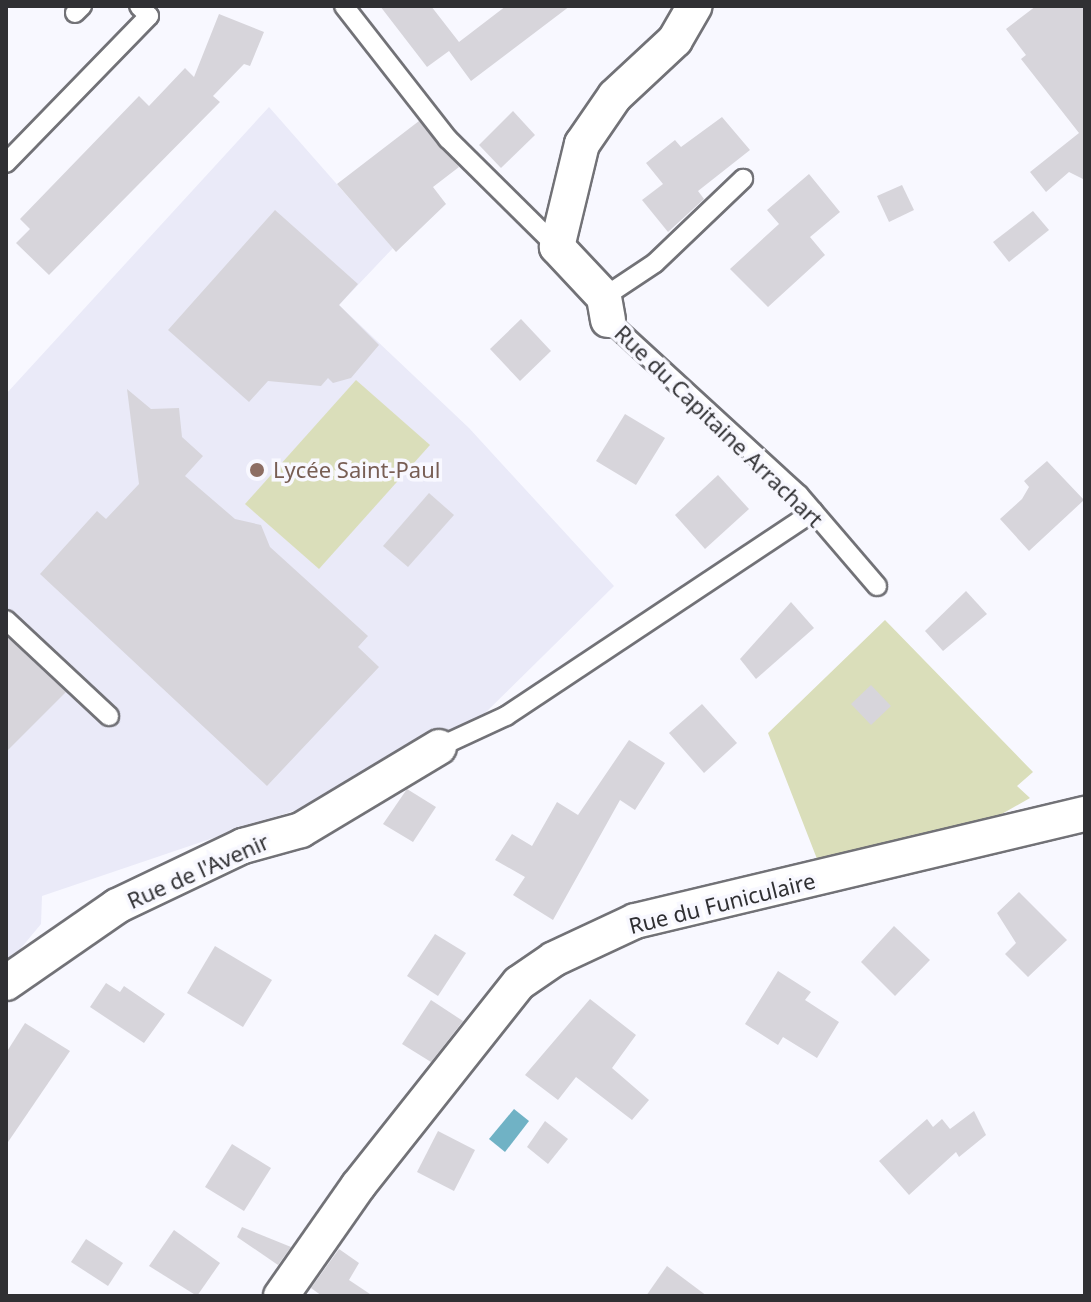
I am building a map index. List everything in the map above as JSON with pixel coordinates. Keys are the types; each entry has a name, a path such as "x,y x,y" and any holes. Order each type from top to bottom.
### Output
{"street":[{"path":"557,247 582,144 615,96 675,40 695,6"},
{"name":"Rue du Capitaine Arrachart","path":"557,247 606,309"},
{"name":"Rue de l'Avenir","path":"6,983 117,906 243,846 301,830 439,747"},
{"name":"Rue du Funiculaire","path":"281,1296 358,1186 519,983 554,959 635,921 1085,814"}],"lane":[{"path":"6,163 149,16 139,6"},
{"name":"Rue du Capitaine Arrachart","path":"344,6 448,139 557,247"},
{"name":"Rue du Capitaine Arrachart","path":"743,179 606,309 813,512 877,586"},
{"path":"439,747 506,716 813,512"},
{"path":"6,620 109,716"}],"shaded area":[{"name":"Lycée Saint-Paul","path":"269,107 393,248 339,305 469,428 614,586 476,722 349,792 42,896 41,924 6,966 6,394"}],"green space":[{"path":"356,380 430,445 319,569 245,504"},
{"path":"885,620 1033,772 1017,786 1030,798 979,827 819,864 768,733"}],"water":[{"path":"514,1109 529,1121 505,1152 489,1139"}],"building":[{"path":"380,6 431,6 459,42 506,6 570,6 471,81 449,51 427,67"},
{"path":"1036,6 1085,6 1085,180 1069,172 1046,192 1030,172 1079,133 1021,59 1026,55 1006,29"},
{"path":"219,14 264,32 250,66 244,64 213,96 220,102 49,275 16,243 30,229 20,219 139,96 149,106 185,68 194,77"},
{"path":"513,111 535,135 501,168 479,145"},
{"path":"722,117 750,150 698,191 704,199 668,232 642,200 663,184 646,163 675,140 681,147"},
{"path":"419,121 459,167 433,187 446,204 396,252 337,184"},
{"path":"809,174 840,212 810,237 825,255 768,307 730,269 779,224 767,210"},
{"path":"902,185 914,210 889,222 877,196"},
{"path":"275,210 358,284 339,305 379,345 351,378 333,383 328,378 321,386 268,381 249,402 168,330"},
{"path":"1033,211 1049,230 1009,262 993,242"},
{"path":"521,319 551,351 520,381 490,349"},
{"path":"127,389 151,409 179,408 182,437 203,456 185,476 235,519 261,525 270,547 368,636 358,647 379,667 267,786 40,574 97,511 106,519 139,484"},
{"path":"625,414 665,438 636,485 596,461"},
{"path":"1047,461 1084,500 1029,551 1000,519 1022,499 1029,487 1024,481"},
{"path":"718,475 749,509 705,549 675,515"},
{"path":"429,493 454,515 408,567 383,546"},
{"path":"966,591 987,614 943,651 925,631"},
{"path":"791,602 814,628 756,679 740,659"},
{"path":"6,636 66,692 6,752"},
{"path":"871,685 891,706 871,725 851,704"},
{"path":"702,704 737,743 704,773 669,733"},
{"path":"629,740 665,763 635,810 620,800 553,920 513,895 525,877 495,860 512,834 532,846 557,802 578,815"},
{"path":"407,789 436,807 413,842 383,824"},
{"path":"1019,892 1067,940 1028,977 1005,954 1016,943 997,913"},
{"path":"894,926 930,960 895,996 861,962"},
{"path":"435,934 466,953 438,996 407,976"},
{"path":"215,946 272,980 243,1027 187,993"},
{"path":"778,971 811,992 805,1000 839,1022 817,1058 783,1037 778,1045 745,1024"},
{"path":"106,983 120,992 124,986 165,1014 144,1043 90,1007"},
{"path":"590,999 636,1035 612,1068 649,1100 632,1120 576,1077 558,1100 525,1075"},
{"path":"431,1000 463,1021 431,1062 402,1044"},
{"path":"25,1023 70,1051 6,1145 6,1053"},
{"path":"974,1111 986,1135 959,1157 956,1152 909,1195 879,1161 927,1119 933,1127 942,1119 950,1129"},
{"path":"545,1121 568,1139 548,1164 527,1147"},
{"path":"438,1131 475,1150 454,1191 417,1172"},
{"path":"232,1144 271,1168 244,1211 205,1187"},
{"path":"242,1227 291,1247 278,1265 237,1237"},
{"path":"174,1230 220,1263 197,1296 149,1266"},
{"path":"86,1239 123,1263 108,1286 71,1262"},
{"path":"339,1249 359,1263 349,1280 373,1296 322,1296 311,1288"},
{"path":"667,1266 707,1296 646,1296"}],"place":[{"name":"Lycée Saint-Paul","path":"257,470"}]}
